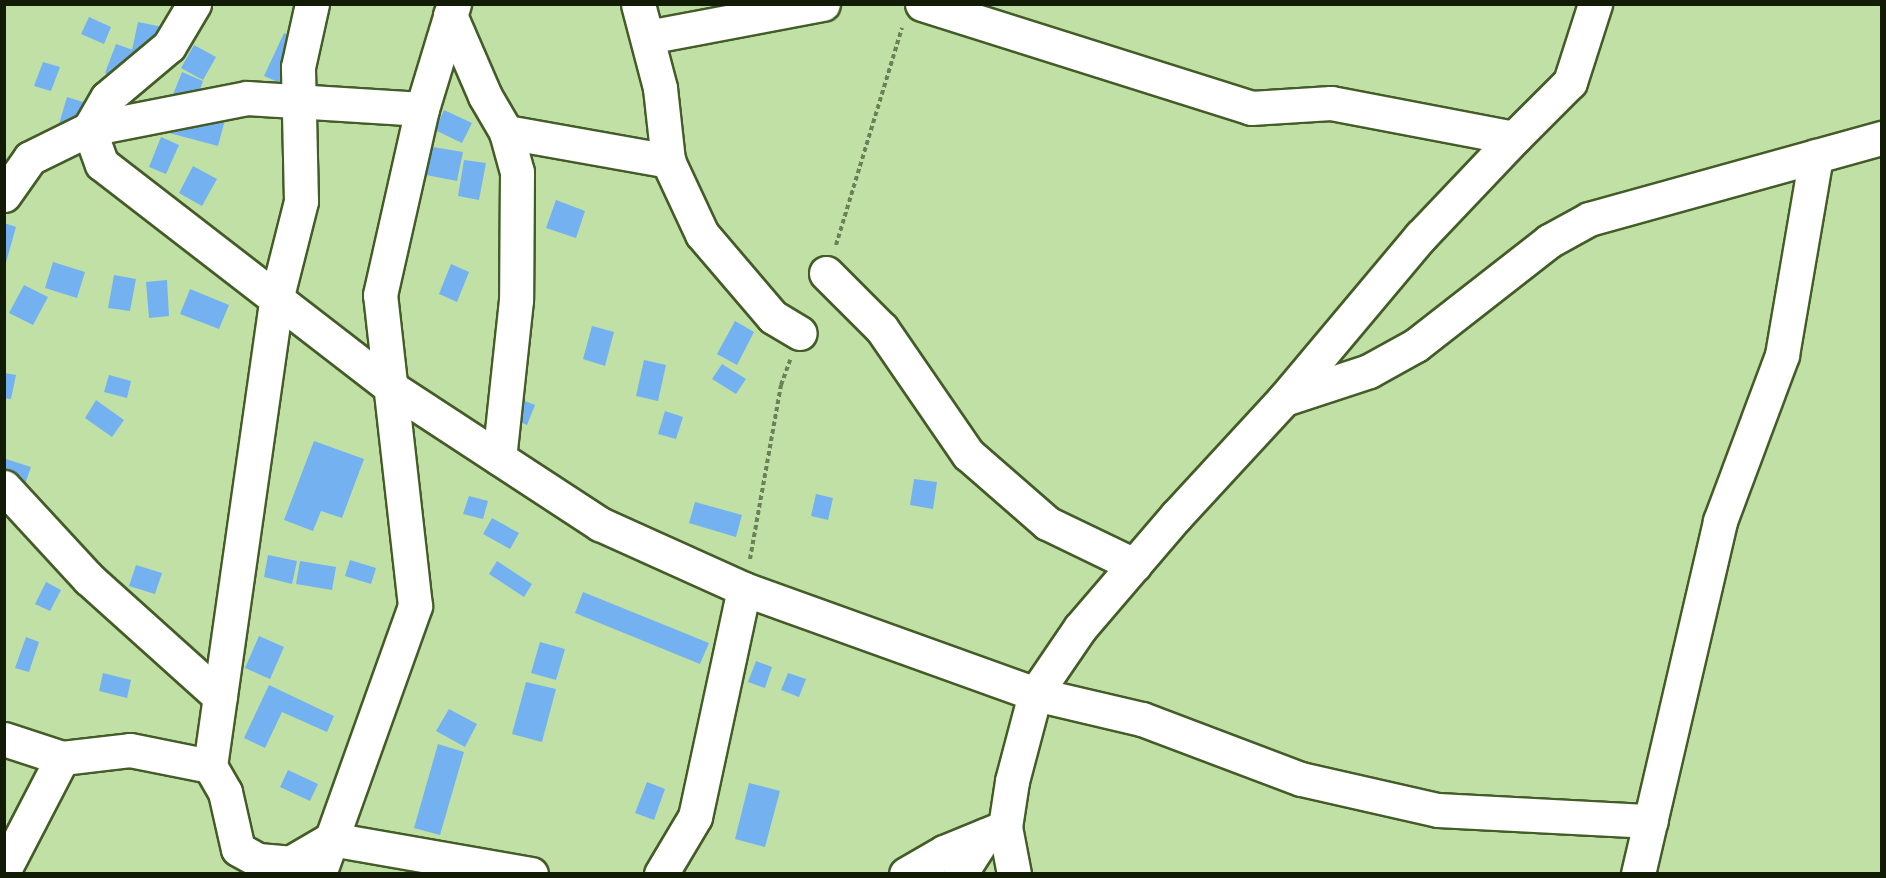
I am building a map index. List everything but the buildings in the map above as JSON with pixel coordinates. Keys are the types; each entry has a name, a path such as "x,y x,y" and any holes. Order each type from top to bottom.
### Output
{"street":[{"path":"88,129 107,98 169,46 194,4"},
{"path":"312,4 298,68 301,201 276,300 210,766 225,792 234,861 258,860 290,864 331,839 531,873"},
{"path":"638,4 660,88 668,161 702,234 773,317 800,333"},
{"path":"648,37 823,4"},
{"path":"922,4 1251,108 1331,103 1514,138"},
{"path":"960,873 995,831 1012,782 1035,694 1080,628 1284,399 1421,236 1570,82 1595,4"},
{"path":"319,873 415,606 381,295 422,109 452,10"},
{"path":"452,10 485,96 506,132 517,172 519,224 516,300 499,458"},
{"path":"4,195 17,156 88,129 247,98 422,109"},
{"path":"88,129 102,164 392,388 600,524 744,589 1035,694 1142,719 1301,779 1438,810 1651,821"},
{"path":"506,132 668,161"},
{"path":"1284,399 1369,371 1416,345 1549,241 1589,219 1881,138"},
{"path":"1638,873 1720,520 1782,355 1816,156"},
{"path":"826,273 882,329 968,454 1047,523 1134,565"},
{"path":"4,487 89,579 220,697"},
{"path":"661,873 695,817 744,589"},
{"path":"4,739 62,758 130,750 210,766"},
{"path":"4,870 62,758"},
{"path":"906,873 995,831"},
{"path":"995,831 1014,873"}]}
